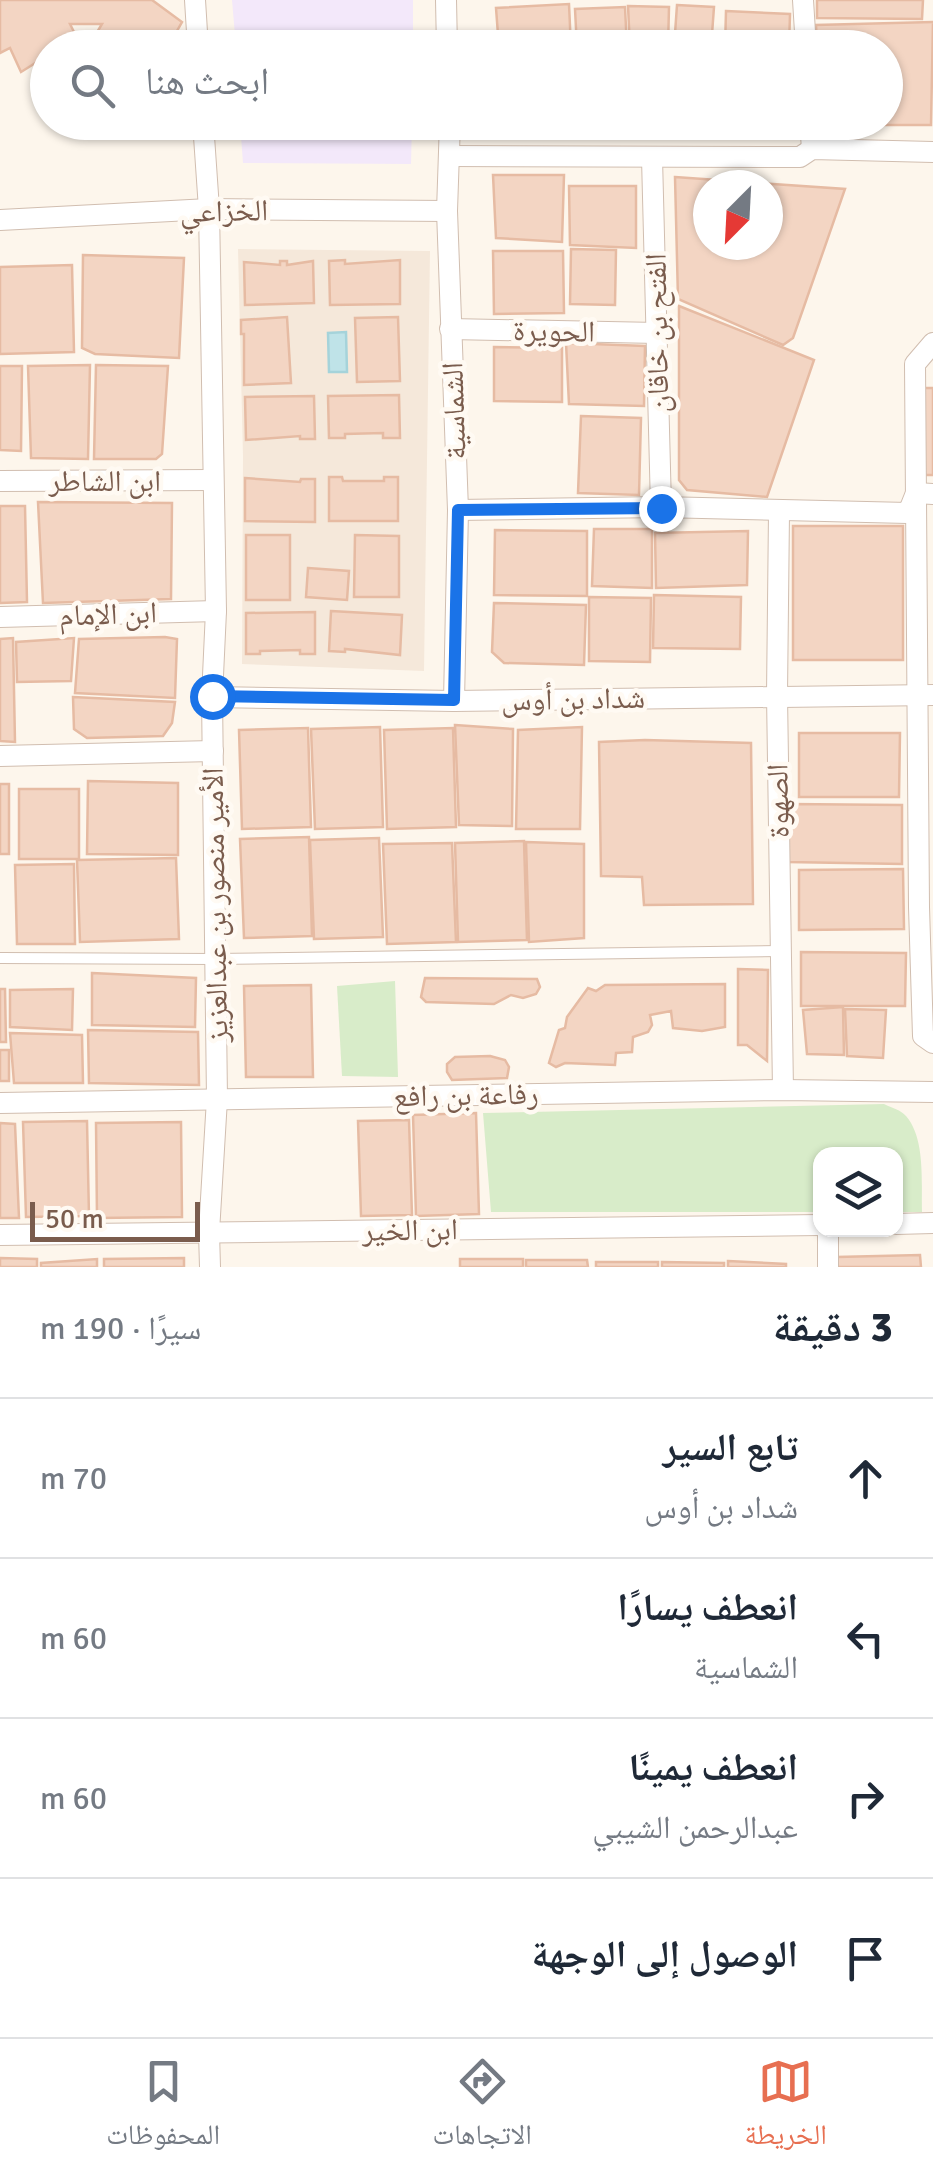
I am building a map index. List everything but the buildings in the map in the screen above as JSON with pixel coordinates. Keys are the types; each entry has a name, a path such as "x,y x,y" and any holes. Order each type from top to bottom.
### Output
{"street":[{"path":"194,0 196,30"},
{"path":"446,0 447,30"},
{"path":"803,0 805,30"},
{"name":"الأمير منصور بن عبدالعزيز","path":"204,140 209,209 216,610 212,696 218,1099 210,1267"},
{"name":"الشماسية","path":"451,140 450,330 458,510 454,700"},
{"path":"811,140 812,149"},
{"path":"451,156 800,158 812,149 933,152"},
{"name":"الفتح بن خاقان","path":"652,158 661,508"},
{"name":"الخزاعي","path":"0,220 209,209 448,211"},
{"name":"الحويرة","path":"450,330 658,333"},
{"path":"928,1040 924,364 933,343"},
{"name":"ابن الشاطر","path":"0,481 211,480"},
{"path":"458,510 661,508 908,513 924,493"},
{"name":"الصهوة","path":"779,512 777,695 783,1090"},
{"name":"ابن الإمام","path":"0,617 216,610"},
{"name":"شداد بن أوس","path":"212,696 454,700 926,695"},
{"path":"0,756 213,751"},
{"name":"رفاعة بن رافع","path":"0,1103 783,1090 933,1092"},
{"path":"903,1224 933,1223"},
{"name":"ابن الخير","path":"0,1235 813,1225"},
{"path":"828,1237 828,1267"}],"lane":[{"path":"0,958 780,951"}],"shaded area":[{"path":"232,0 413,0 413,30 235,30"},
{"path":"241,140 412,140 411,164 243,163"},
{"path":"238,249 430,251 424,671 242,664 243,456"}],"green space":[{"path":"395,981 398,1077 342,1076 337,986"},
{"path":"884,1104 904,1114 917,1137 922,1212 903,1212 903,1147 813,1147 813,1212 491,1212 483,1113"}],"water":[{"path":"346,332 347,372 329,372 328,333"}],"route":[{"path":"212,696 454,700 458,510 661,508"}]}
